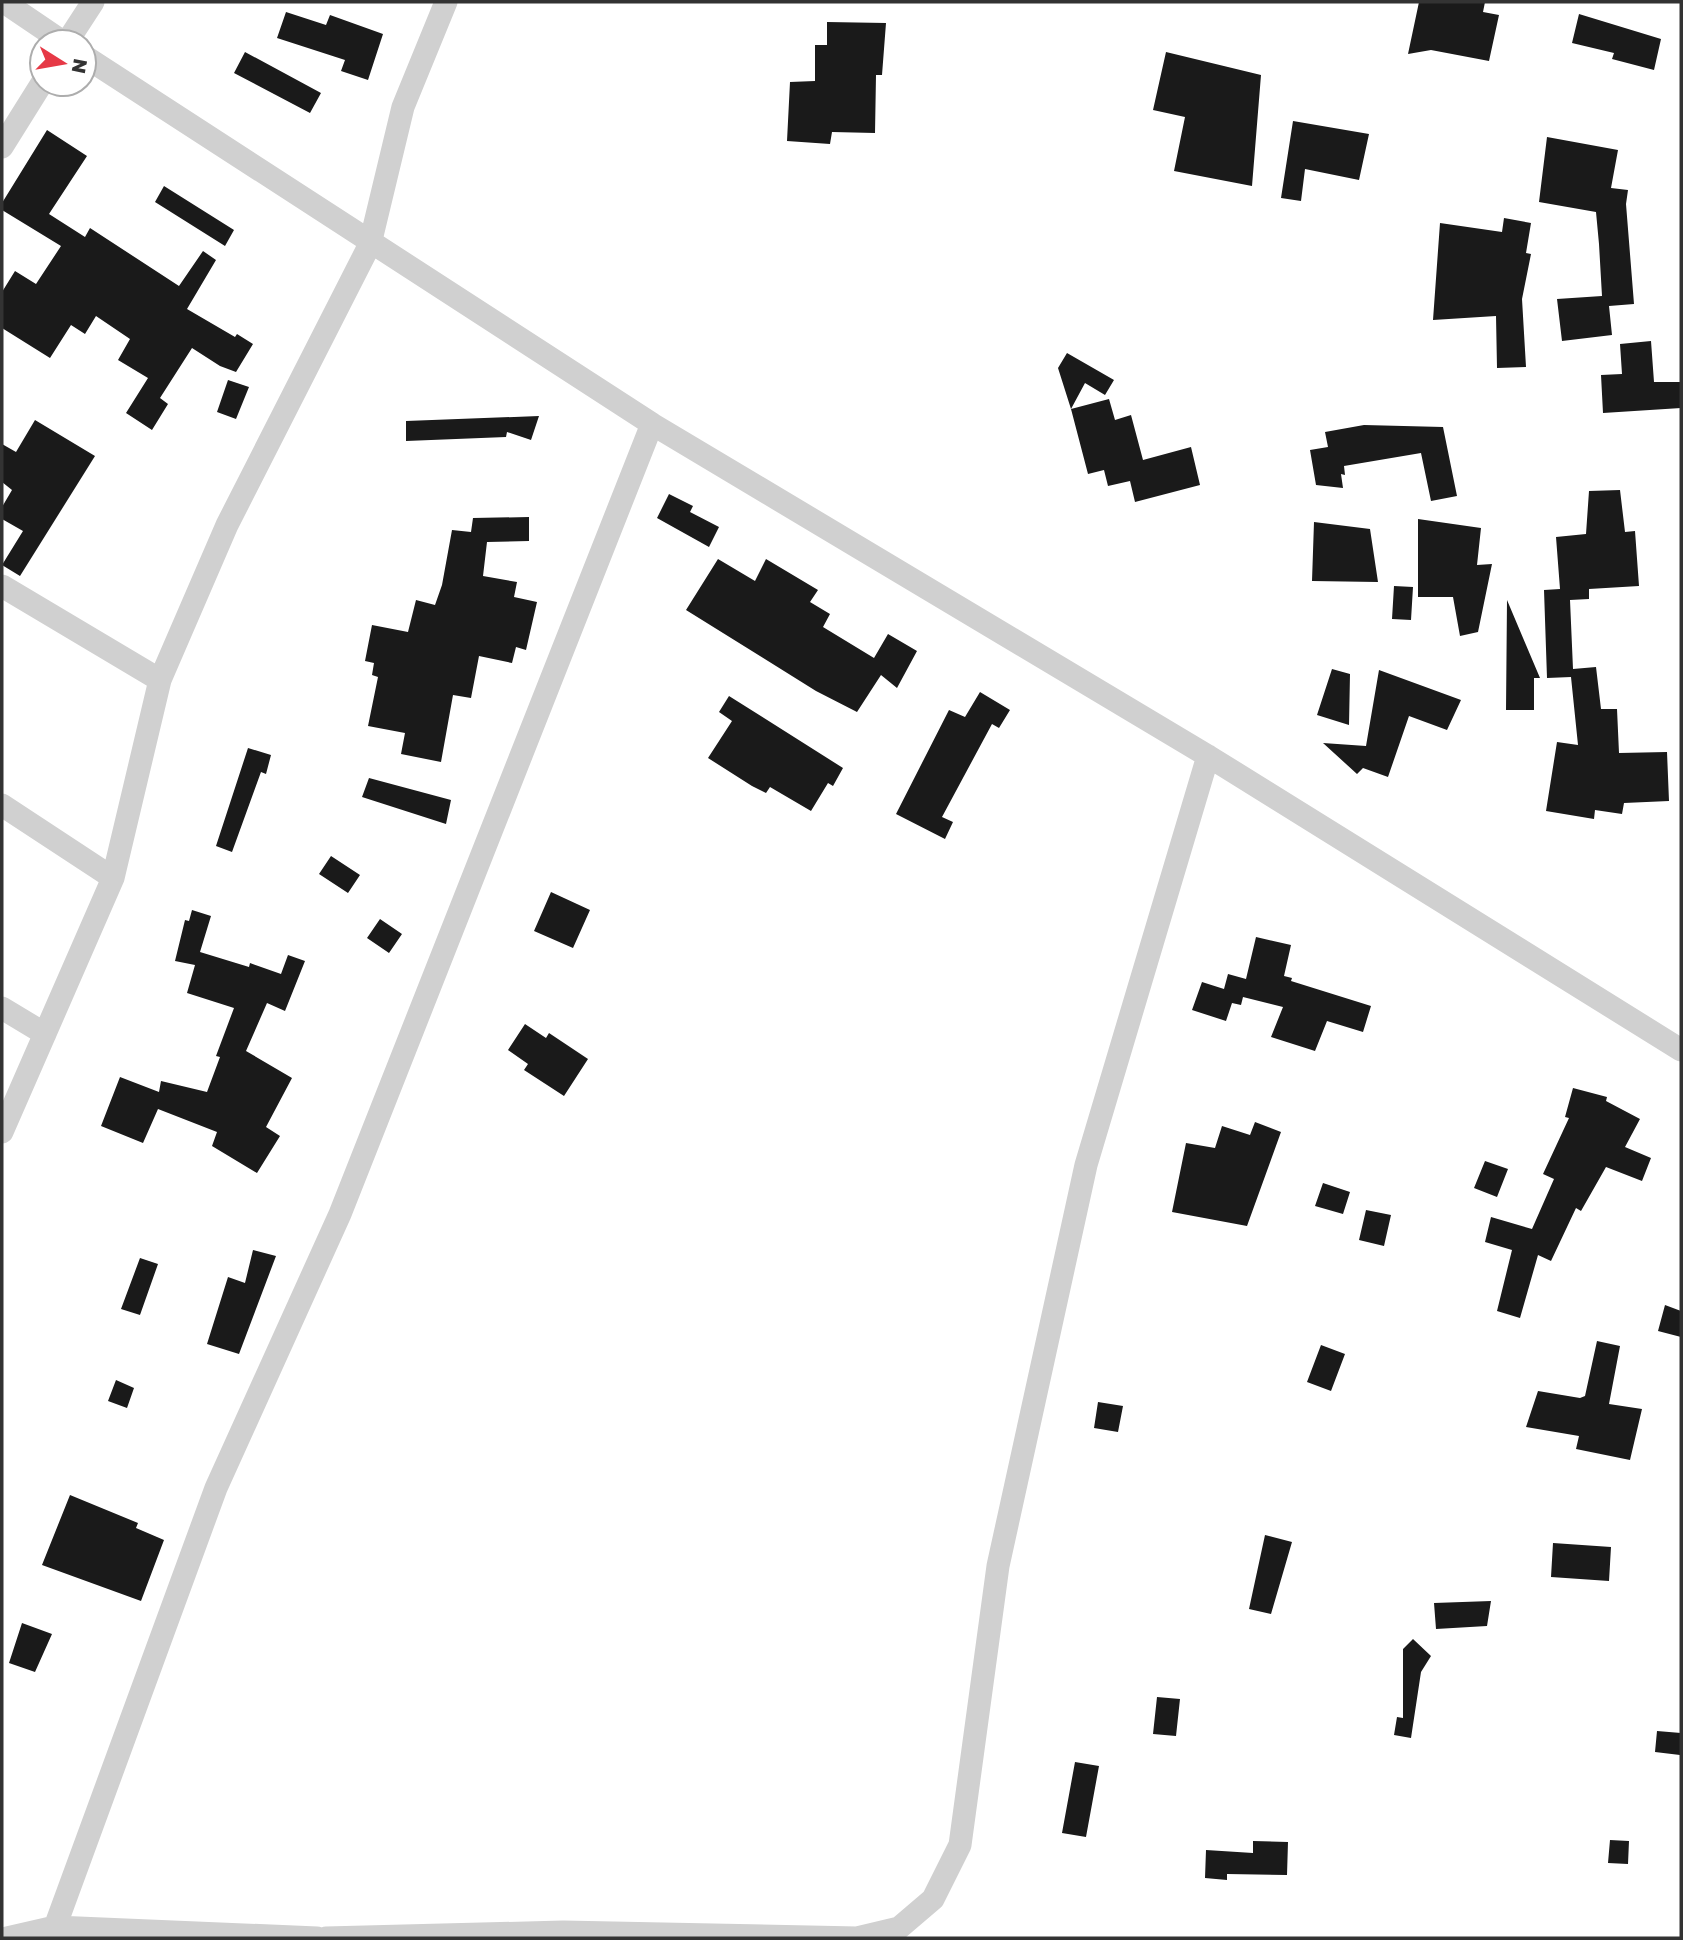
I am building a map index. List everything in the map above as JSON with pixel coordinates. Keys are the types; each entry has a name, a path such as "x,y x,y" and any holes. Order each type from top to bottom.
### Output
{"street":[{"path":"4,2 44,28"},
{"path":"75,28 93,2"},
{"path":"2,1132 113,878 160,680 227,525 370,244 403,107 446,2"},
{"path":"98,65 370,244 652,424 1208,756 1681,1050"},
{"path":"2,147 33,98"},
{"path":"55,1927 216,1488 340,1214 652,424"},
{"path":"2,586 160,680"},
{"path":"326,1938 563,1931 857,1938 899,1928 933,1899 960,1845 998,1566 1086,1165 1208,756"},
{"path":"2,805 113,878"},
{"path":"2,1008 45,1034"},
{"path":"7,1938 55,1927 317,1938"}],"building":[{"path":"1419,2 1485,2 1483,12 1499,15 1489,61 1431,50 1408,54"},
{"path":"286,12 326,25 330,15 383,34 368,80 341,71 345,60 277,38"},
{"path":"1579,14 1661,39 1654,70 1612,59 1614,53 1572,43"},
{"path":"827,22 886,23 882,75 876,75 875,133 832,132 830,144 787,141 790,82 815,81 815,45 827,45"},
{"path":"245,52 321,93 310,113 234,73"},
{"path":"1166,52 1261,75 1252,186 1174,171 1185,117 1153,110"},
{"path":"1293,121 1369,134 1359,180 1305,169 1301,201 1281,198"},
{"path":"47,130 87,156 49,214 85,237 90,228 179,286 203,251 216,260 187,309 235,337 237,334 253,344 236,372 220,366 192,348 160,398 168,404 152,430 126,413 148,378 118,360 130,339 96,316 85,334 71,325 50,358 2,328 2,292 15,271 36,284 61,246 2,210 2,203"},
{"path":"1547,137 1618,150 1611,188 1628,190 1626,204 1634,304 1609,306 1612,335 1562,341 1557,299 1602,296 1599,244 1596,212 1539,202"},
{"path":"164,186 234,230 225,246 155,202"},
{"path":"1504,218 1531,223 1526,253 1531,254 1522,299 1526,367 1497,368 1496,316 1433,320 1440,223 1502,232"},
{"path":"1651,341 1654,382 1681,382 1681,408 1603,413 1601,375 1622,374 1620,344"},
{"path":"1067,353 1114,380 1105,395 1085,383 1071,409 1058,368"},
{"path":"228,380 249,387 236,419 217,412"},
{"path":"1109,399 1115,420 1131,415 1143,460 1191,447 1200,485 1135,502 1130,481 1108,486 1104,470 1088,474 1071,409"},
{"path":"539,416 531,440 507,432 506,437 406,441 406,421"},
{"path":"35,420 95,456 20,576 2,565 23,531 2,519 2,507 12,490 2,482 2,444 16,452"},
{"path":"1364,425 1443,427 1457,496 1431,501 1421,453 1344,466 1345,475 1341,474 1343,488 1316,485 1310,450 1328,447 1325,432"},
{"path":"1620,490 1625,532 1635,531 1639,586 1589,589 1589,599 1570,600 1573,669 1596,667 1601,709 1617,709 1619,753 1667,752 1669,801 1624,803 1622,814 1595,810 1594,819 1546,811 1557,742 1578,745 1571,677 1547,678 1544,590 1560,589 1556,537 1586,534 1589,491"},
{"path":"669,494 693,506 690,512 719,527 709,547 657,518"},
{"path":"529,517 529,541 487,542 483,576 517,582 514,597 537,602 526,650 516,647 512,663 479,656 471,698 453,695 441,762 401,754 405,733 368,726 378,677 372,675 374,663 365,661 372,625 408,632 416,600 435,605 442,585 452,530 471,532 473,518"},
{"path":"1418,519 1481,528 1477,565 1492,564 1478,632 1460,636 1453,597 1418,597"},
{"path":"1314,522 1370,529 1378,582 1312,581"},
{"path":"718,559 755,581 766,559 818,590 810,602 830,614 823,627 874,658 888,634 917,651 897,688 881,675 857,712 816,691 686,610"},
{"path":"1394,586 1413,587 1411,620 1392,619"},
{"path":"1507,600 1540,678 1534,678 1534,710 1506,710"},
{"path":"1332,669 1350,674 1349,725 1317,715"},
{"path":"1379,670 1461,700 1447,730 1409,716 1388,777 1363,768 1357,774 1323,743 1366,746"},
{"path":"980,692 1010,710 999,728 992,724 942,817 953,822 945,839 896,814 949,710 965,717"},
{"path":"729,696 843,768 833,786 828,783 811,811 770,787 766,793 752,786 708,758 732,721 719,712"},
{"path":"248,748 271,755 266,774 261,772 232,852 216,846"},
{"path":"369,778 451,800 446,824 362,797"},
{"path":"331,856 360,875 348,893 319,874"},
{"path":"551,892 590,910 573,948 534,931"},
{"path":"192,910 211,916 200,952 249,967 250,963 281,974 288,955 305,961 285,1011 267,1003 246,1051 292,1078 266,1127 280,1136 257,1173 212,1146 217,1132 158,1109 143,1143 101,1126 120,1077 159,1092 161,1081 207,1092 220,1057 216,1056 234,1008 187,993 195,965 175,961 185,920 189,921"},
{"path":"380,919 402,934 389,953 367,938"},
{"path":"1256,937 1291,945 1284,976 1292,978 1291,981 1371,1006 1363,1032 1327,1021 1315,1051 1271,1037 1283,1007 1243,997 1241,1005 1232,1003 1226,1021 1192,1010 1202,982 1224,989 1228,974 1246,979"},
{"path":"525,1024 546,1038 549,1033 588,1059 564,1096 524,1070 528,1064 508,1050"},
{"path":"1573,1088 1607,1097 1606,1101 1640,1119 1625,1147 1651,1158 1642,1181 1606,1167 1581,1211 1576,1208 1551,1261 1538,1255 1520,1318 1497,1311 1512,1250 1485,1242 1491,1217 1532,1229 1554,1179 1543,1174 1569,1118 1565,1117"},
{"path":"1255,1122 1281,1132 1247,1226 1172,1212 1186,1143 1215,1148 1222,1126 1250,1135"},
{"path":"1485,1161 1508,1169 1497,1197 1474,1188"},
{"path":"1323,1183 1350,1192 1343,1214 1315,1206"},
{"path":"1366,1210 1391,1215 1384,1246 1359,1240"},
{"path":"253,1250 276,1256 239,1354 207,1344 228,1277 245,1283"},
{"path":"140,1258 158,1264 140,1315 121,1309"},
{"path":"1665,1305 1681,1311 1681,1337 1658,1331"},
{"path":"1597,1341 1620,1346 1609,1404 1642,1409 1630,1460 1576,1449 1579,1436 1526,1427 1538,1391 1580,1398 1585,1396"},
{"path":"1321,1345 1345,1354 1331,1391 1307,1382"},
{"path":"116,1380 134,1388 127,1408 108,1401"},
{"path":"1098,1402 1123,1406 1118,1432 1094,1428"},
{"path":"70,1495 138,1523 136,1528 164,1540 141,1601 42,1565"},
{"path":"1265,1535 1292,1542 1271,1614 1249,1609"},
{"path":"1553,1543 1611,1547 1609,1581 1551,1577"},
{"path":"1491,1601 1487,1626 1436,1629 1434,1603"},
{"path":"22,1623 52,1634 35,1672 9,1663"},
{"path":"1413,1639 1431,1656 1421,1672 1411,1738 1394,1735 1397,1717 1403,1718 1403,1649"},
{"path":"1157,1697 1180,1699 1176,1736 1153,1734"},
{"path":"1657,1731 1681,1733 1680,1755 1655,1752"},
{"path":"1075,1762 1099,1766 1086,1837 1062,1833"},
{"path":"1610,1840 1629,1841 1628,1864 1608,1863"},
{"path":"1253,1841 1288,1842 1287,1875 1227,1874 1227,1880 1205,1878 1206,1850 1253,1853"}]}
